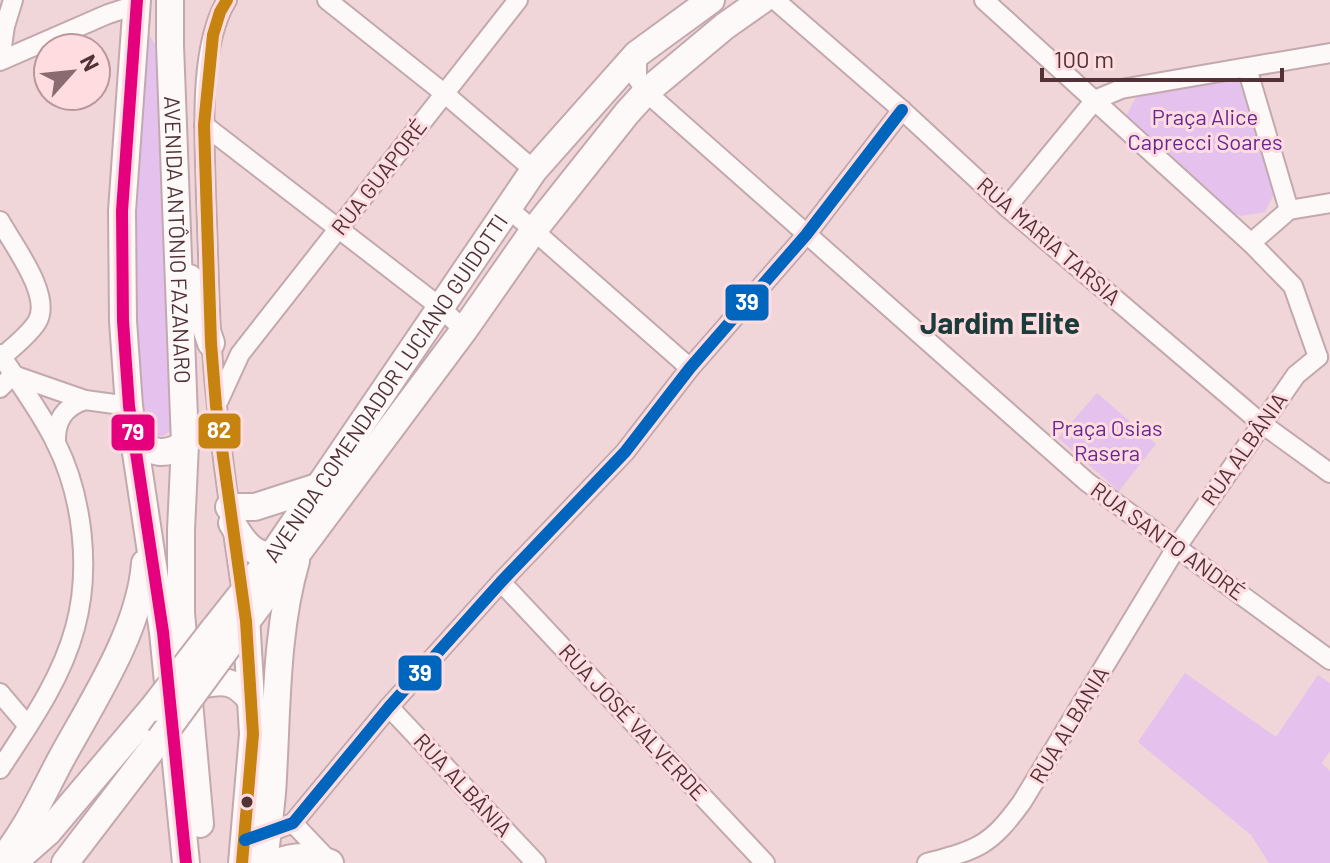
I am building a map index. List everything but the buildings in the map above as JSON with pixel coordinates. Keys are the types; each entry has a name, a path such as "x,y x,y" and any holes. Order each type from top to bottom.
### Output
{"main road":[{"name":"AVENIDA ANTÔNIO FAZANARO","path":"170,0 185,444 181,613 204,863"},
{"path":"170,45 178,13 188,0"},
{"name":"AVENIDA COMENDADOR LUCIANO GUIDOTTI","path":"65,863 201,685 242,594 320,486 534,170 637,54 711,0"},
{"name":"AVENIDA COMENDADOR LUCIANO GUIDOTTI","path":"13,863 48,832 153,708 300,550 464,330 534,230 627,113 646,92 725,26 762,0"},
{"name":"AVENIDA ANTÔNIO FAZANARO","path":"137,3 122,211 123,321 129,406 163,632 186,863"},
{"path":"137,3 170,45"},
{"path":"176,215 191,291 211,343"},
{"path":"135,438 145,448 157,453 170,453 185,444"},
{"path":"251,846 273,781 276,697 287,601 300,550 271,557 255,553 243,542 231,515 320,486"},
{"path":"0,862 31,816 124,638 137,607 144,577 148,528"},
{"path":"264,863 251,846 253,734 250,699 228,629 260,629 269,642 276,697"},
{"path":"201,685 232,682 250,699"},
{"path":"275,863 300,856 330,863"}],"street":[{"path":"0,60 13,0"},
{"path":"227,0 213,35 204,125 216,406 242,594"},
{"path":"327,0 534,170"},
{"name":"RUA GUAPORÉ","path":"216,406 240,354 518,0"},
{"name":"RUA MARIA TARSIA","path":"775,0 902,110 1007,207 1261,423 1330,473"},
{"path":"984,0 1251,243 1293,286 1324,359"},
{"path":"0,60 137,3"},
{"path":"1007,207 1095,100 1121,89 1330,53"},
{"path":"637,54 637,78 646,92"},
{"path":"1247,68 1289,210"},
{"name":"RUA SANTO ANDRÉ","path":"646,92 1087,482 1330,660"},
{"path":"251,846 293,823 389,707 501,582 625,452 690,368 806,235 902,110"},
{"path":"204,125 440,307 464,330"},
{"path":"1251,243 1289,210 1330,203"},
{"path":"508,208 690,368"},
{"path":"0,221 40,292 42,310 37,322 1,356 7,382 56,443"},
{"path":"211,343 240,354"},
{"name":"RUA ALBÂNIA","path":"1176,548 1296,375 1324,359"},
{"path":"7,382 85,400 129,406"},
{"path":"0,769 49,692 75,627 82,582 83,535 72,486 56,443 55,429 60,417 73,405 85,400"},
{"name":"RUA ALBANIA","path":"927,863 972,851 1000,832 1022,802 1176,548"},
{"name":"RUA JOSÉ VALVERDE","path":"501,582 765,863"},
{"path":"0,693 28,726"},
{"name":"RUA ALBÂNIA","path":"389,707 536,863"},
{"path":"293,823 330,863"}],"green space":[{"path":"147,31 157,48 175,428 163,436 155,436 145,425 134,317 138,138"},
{"name":"Praça Alice Caprecci Soares","path":"1241,74 1274,194 1265,212 1241,216 1221,210 1123,122 1139,91"},
{"name":"Praça Osias Rasera","path":"1097,393 1156,444 1119,491 1058,438"},
{"path":"1185,673 1276,737 1318,675 1330,683 1330,751 1322,763 1330,771 1330,863 1269,863 1251,835 1138,742"}],"transit line":[{"name":"79","path":"137,0 122,211 123,321 129,406 163,632 186,863"},
{"name":"82","path":"227,0 213,35 204,125 216,406 246,621 253,734 242,863"},
{"name":"39","path":"245,840 293,823 389,707 501,582 625,452 690,368 806,235 902,110"}],"district":[{"name":"Jardim Elite","path":"1000,324"}]}
